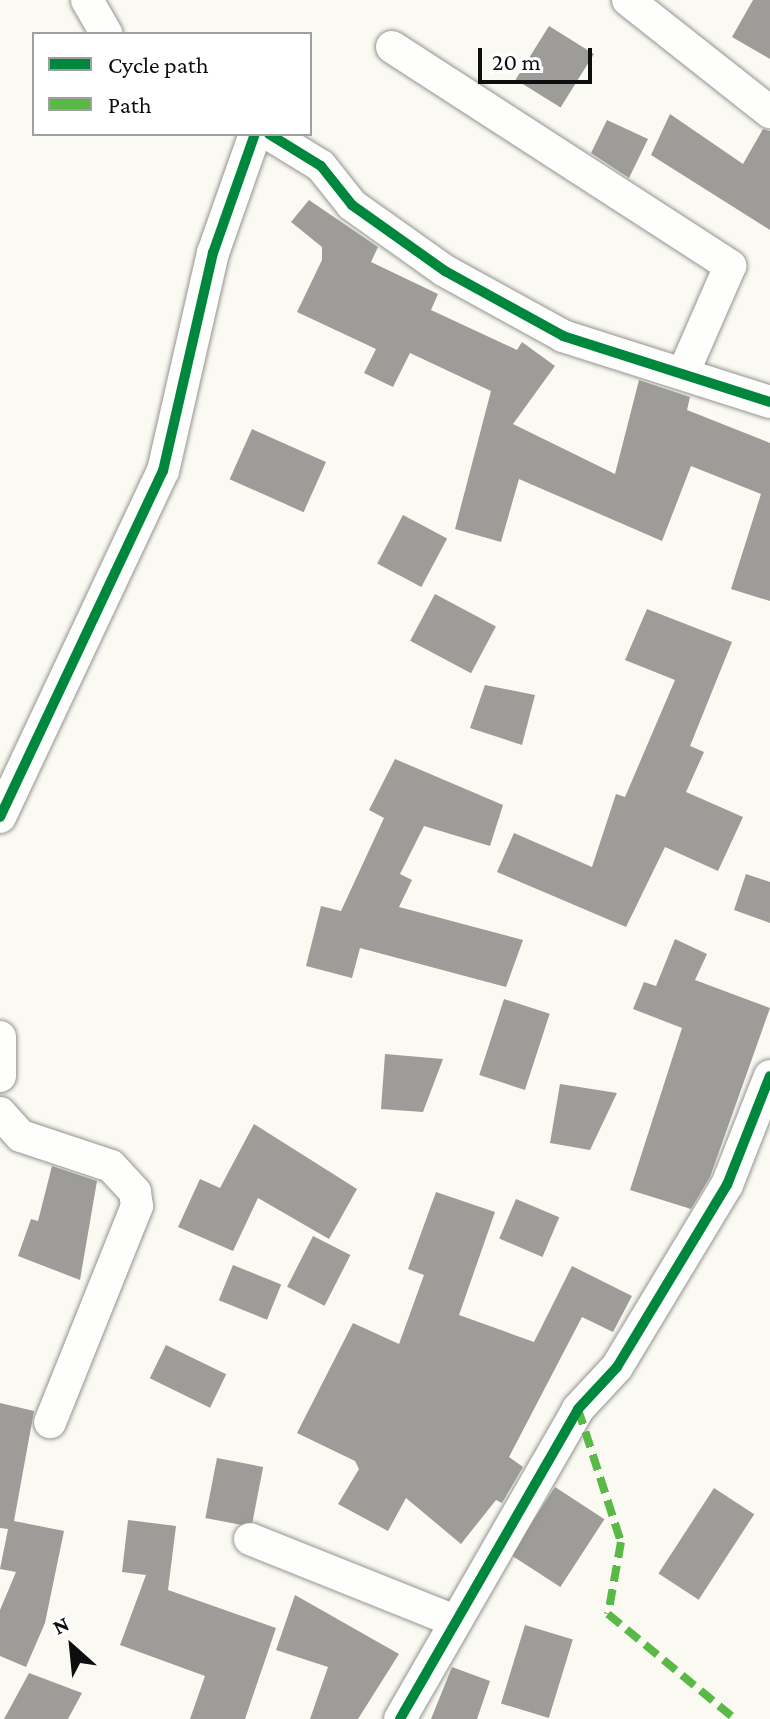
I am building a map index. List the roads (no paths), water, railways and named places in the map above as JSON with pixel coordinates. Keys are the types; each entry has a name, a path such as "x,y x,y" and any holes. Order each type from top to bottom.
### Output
{"street":[{"path":"87,0 106,32"},
{"path":"628,0 770,112"},
{"path":"392,47 730,266 685,369"},
{"path":"0,817 163,471 213,253 254,136"},
{"path":"272,136 321,166 352,205 458,278 563,336 685,369 770,402"},
{"path":"0,1037 0,1076"},
{"path":"400,1719 453,1620 578,1409 617,1367 727,1185 770,1076"},
{"path":"0,1113 21,1136 111,1166 135,1192 137,1206 50,1422"},
{"path":"250,1539 453,1620"}]}
